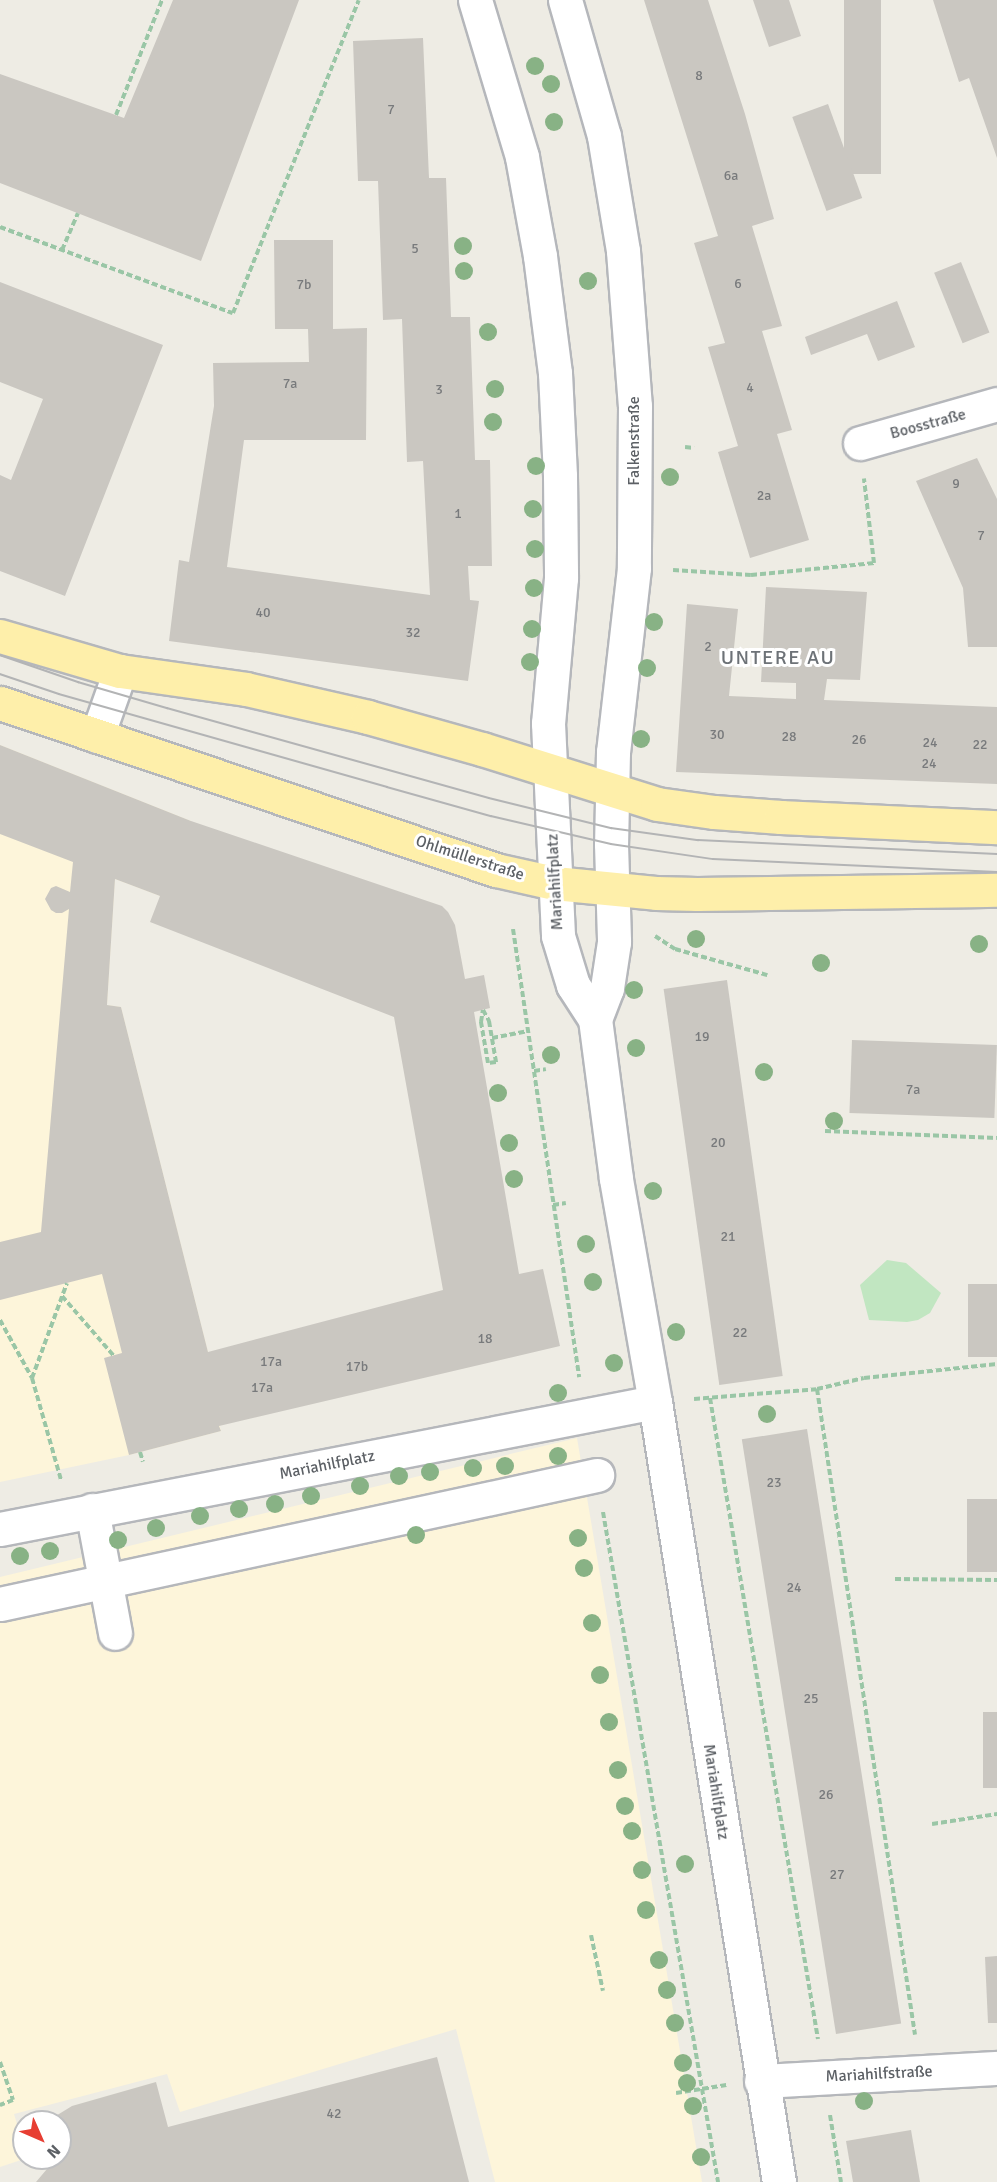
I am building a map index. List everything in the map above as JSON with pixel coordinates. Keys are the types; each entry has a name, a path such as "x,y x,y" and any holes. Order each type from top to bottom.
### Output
{"main road":[{"path":"0,636 120,670 246,689 368,717 657,804 714,812 997,827"},
{"name":"Ohlmüllerstraße","path":"0,703 496,870 554,883 697,894 997,890"}],"street":[{"path":"475,0 522,157 540,256 555,373 560,476 561,578 550,694 551,772"},
{"name":"Falkenstraße","path":"565,0 604,136 623,251 635,406 634,568 624,636 612,791 611,888"},
{"name":"Boosstraße","path":"860,443 996,407"},
{"path":"97,736 120,670"},
{"name":"Mariahilfplatz","path":"551,772 554,883 561,946 573,985 595,1019 616,1179 655,1402 761,2081 779,2182"},
{"name":"Mariahilfplatz","path":"595,1019 607,988 614,942 611,888"},
{"name":"Mariahilfplatz","path":"0,1529 655,1402"},
{"path":"0,1604 597,1475"},
{"path":"81,1513 105,1583 115,1633"},
{"name":"Mariahilfstraße","path":"761,2081 997,2068"}],"path":[{"path":"116,115 162,0"},
{"path":"0,227 233,313 359,0"},
{"path":"62,250 78,213"},
{"path":"634,568 751,575 874,563 860,443"},
{"path":"685,447 694,448"},
{"path":"513,929 585,1416"},
{"path":"655,936 675,949 767,975"},
{"path":"483,1010 489,1021 492,1038 496,1062 488,1063 481,1022 483,1010"},
{"path":"492,1038 528,1031"},
{"path":"534,1071 546,1069"},
{"path":"825,1131 997,1138"},
{"path":"554,1205 566,1203"},
{"path":"32,1378 67,1283"},
{"path":"62,1296 114,1356"},
{"path":"0,1320 32,1378 81,1513"},
{"path":"655,1402 817,1389 864,1378 997,1364"},
{"path":"817,1389 920,2072"},
{"path":"710,1398 841,2182"},
{"path":"597,1475 718,2182"},
{"path":"895,1579 997,1580"},
{"path":"932,1824 997,1814"},
{"path":"591,1935 603,1990"},
{"path":"0,2062 13,2100 0,2105"},
{"path":"676,2092 761,2081"}],"shaded area":[{"path":"0,745 191,821 160,896 115,879 107,1005 121,1007 208,1352 202,1354 221,1431 129,1455 0,1482"},
{"path":"577,1438 702,2182 495,2182 456,2029 180,2112 167,2074 29,2110 12,2110 12,2163 0,2167 0,1577"}],"green space":[{"path":"887,1260 906,1263 941,1293 930,1313 918,1320 907,1322 869,1320 860,1285"}],"building":[{"path":"173,0 299,0 201,261 0,183 0,74 124,118"},
{"path":"644,0 708,0 745,114 774,219 752,226 782,326 762,331 792,430 777,434 809,540 750,558 718,452 738,446 708,347 725,343 694,243 718,236"},
{"path":"753,0 789,0 801,36 769,47"},
{"path":"844,0 881,0 881,174 844,174"},
{"path":"933,0 997,0 997,158 969,78 959,82"},
{"path":"423,38 429,178 446,178 451,317 470,317 475,460 490,460 492,566 468,566 470,600 479,601 468,681 169,641 179,560 189,562 214,406 213,363 309,362 308,329 275,329 274,240 333,240 333,329 367,328 366,440 244,440 227,567 430,595 423,461 407,462 402,319 383,320 378,181 358,181 353,41"},
{"path":"828,104 862,198 826,211 792,117"},
{"path":"961,262 989,332 963,343 934,273"},
{"path":"0,282 163,345 65,596 0,571 0,475 11,480 43,399 0,382"},
{"path":"897,301 915,347 878,361 867,334 811,355 805,337"},
{"path":"977,458 997,499 997,647 968,647 963,588 916,481"},
{"path":"766,587 867,592 860,680 827,679 824,700 997,707 997,784 676,772 687,604 738,609 729,696 796,699 796,683 761,682"},
{"path":"0,745 191,821 442,906 455,925 465,979 484,975 490,1008 474,1012 519,1274 543,1269 560,1346 219,1426 221,1431 129,1455 104,1358 122,1353 102,1274 0,1300 0,1242 41,1232 69,909 56,913 51,910 45,899 51,888 56,886 70,892 73,862 0,834","holes":["115,879 160,896 150,922 394,1017 443,1290 208,1352 121,1007 107,1005"]},
{"path":"727,980 783,1376 719,1385 664,989"},
{"path":"852,1040 997,1045 994,1118 849,1113"},
{"path":"968,1284 997,1284 997,1357 968,1357"},
{"path":"807,1429 901,2024 836,2034 742,1439"},
{"path":"967,1499 997,1499 997,1572 967,1572"},
{"path":"983,1712 997,1712 997,1788 983,1788"},
{"path":"997,1956 997,2023 988,2023 985,1957"},
{"path":"437,2057 469,2182 36,2182 46,2170 72,2170 72,2110 66,2110 72,2106 156,2082 168,2127"},
{"path":"911,2130 920,2182 853,2182 846,2141"}],"tram line":[{"path":"0,655 78,682 167,708 489,798 611,828 698,840 997,854"},
{"path":"0,674 59,694 491,816 611,844 713,859 997,872"}],"district":[{"name":"UNTERE AU","path":"778,657"}]}
